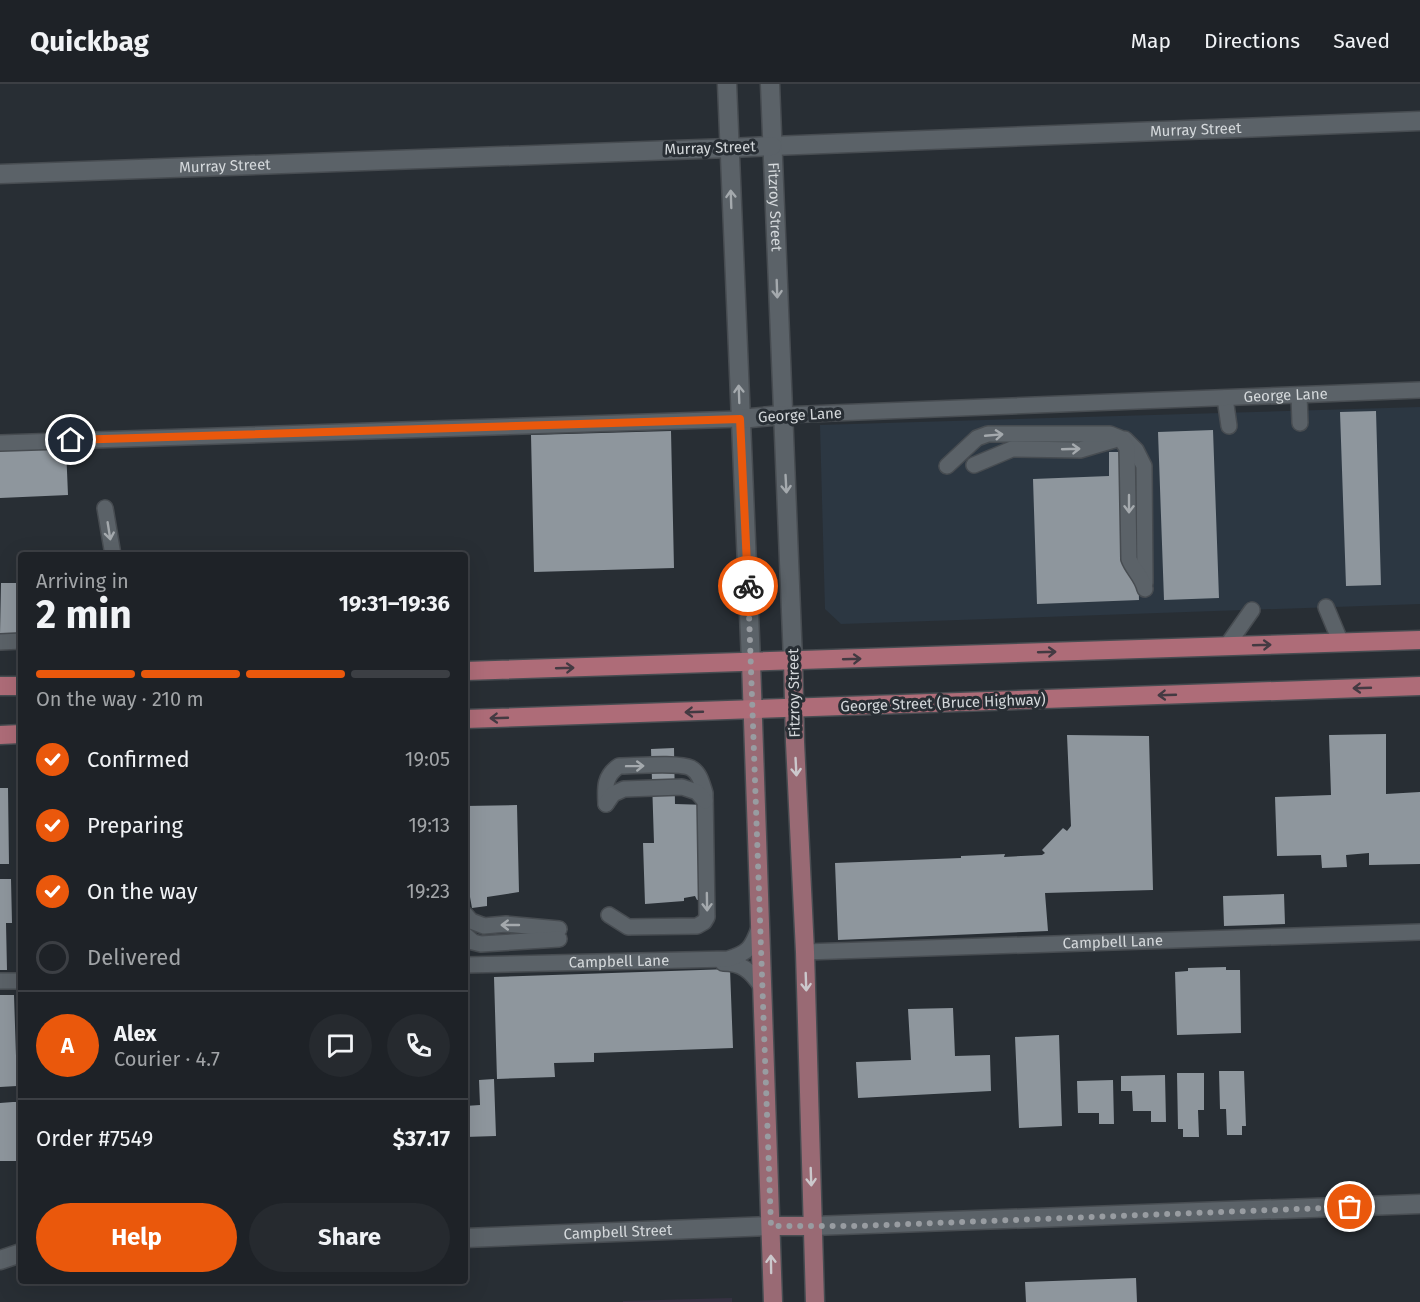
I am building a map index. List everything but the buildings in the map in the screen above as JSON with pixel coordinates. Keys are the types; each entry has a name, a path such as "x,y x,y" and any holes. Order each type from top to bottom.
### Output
{"highway":[{"path":"468,671 1420,640"},
{"path":"0,686 18,686"},
{"name":"George Street (Bruce Highway)","path":"468,719 1420,686"},
{"path":"0,735 18,734"}],"main road":[{"name":"Fitzroy Street","path":"793,661 805,952 815,1302"},
{"path":"751,662 773,1302"},
{"path":"771,1226 813,1226"}],"street":[{"path":"727,84 751,662"},
{"name":"Fitzroy Street","path":"770,84 793,661"},
{"name":"Murray Street","path":"0,174 1420,121"},
{"name":"George Lane","path":"740,419 782,415"},
{"path":"813,1226 1420,1204"},
{"name":"Campbell Street","path":"468,1238 771,1226"},
{"path":"0,1247 18,1252"},
{"path":"0,1260 18,1254"}],"lane":[{"name":"George Lane","path":"782,415 1420,390"},
{"path":"1299,395 1300,423"},
{"path":"1225,398 1229,426"},
{"name":"George Lane","path":"0,442 740,419"},
{"path":"947,466 977,438 988,434 1124,439 1136,450 1144,466 1145,589"},
{"path":"974,465 1012,449 1080,450 1113,440 1115,437"},
{"path":"105,508 112,552"},
{"path":"1326,607 1341,643"},
{"path":"1226,647 1252,610"},
{"path":"0,642 18,641"},
{"path":"609,915 628,927 684,928 697,926 707,917 705,793 700,777 690,768 679,765 619,766 611,772 607,778 606,804 613,794 624,789 682,787 697,792 705,801"},
{"path":"468,918 484,926 515,924 559,934 482,944 473,942 468,938"},
{"name":"Campbell Lane","path":"468,966 728,959 743,955 750,949 759,928"},
{"name":"Campbell Lane","path":"805,952 1420,932"},
{"path":"468,966 507,969 727,962 743,966 750,971 761,986"},
{"path":"0,981 18,981"}],"shaded area":[{"path":"1420,407 1420,604 841,624 825,609 820,425"},
{"path":"732,1298 732,1302 623,1302 623,1301"}],"way so far":[{"path":"748,586 771,1226 858,1226 1350,1207"}],"route":[{"path":"71,440 740,419 748,586"}]}
